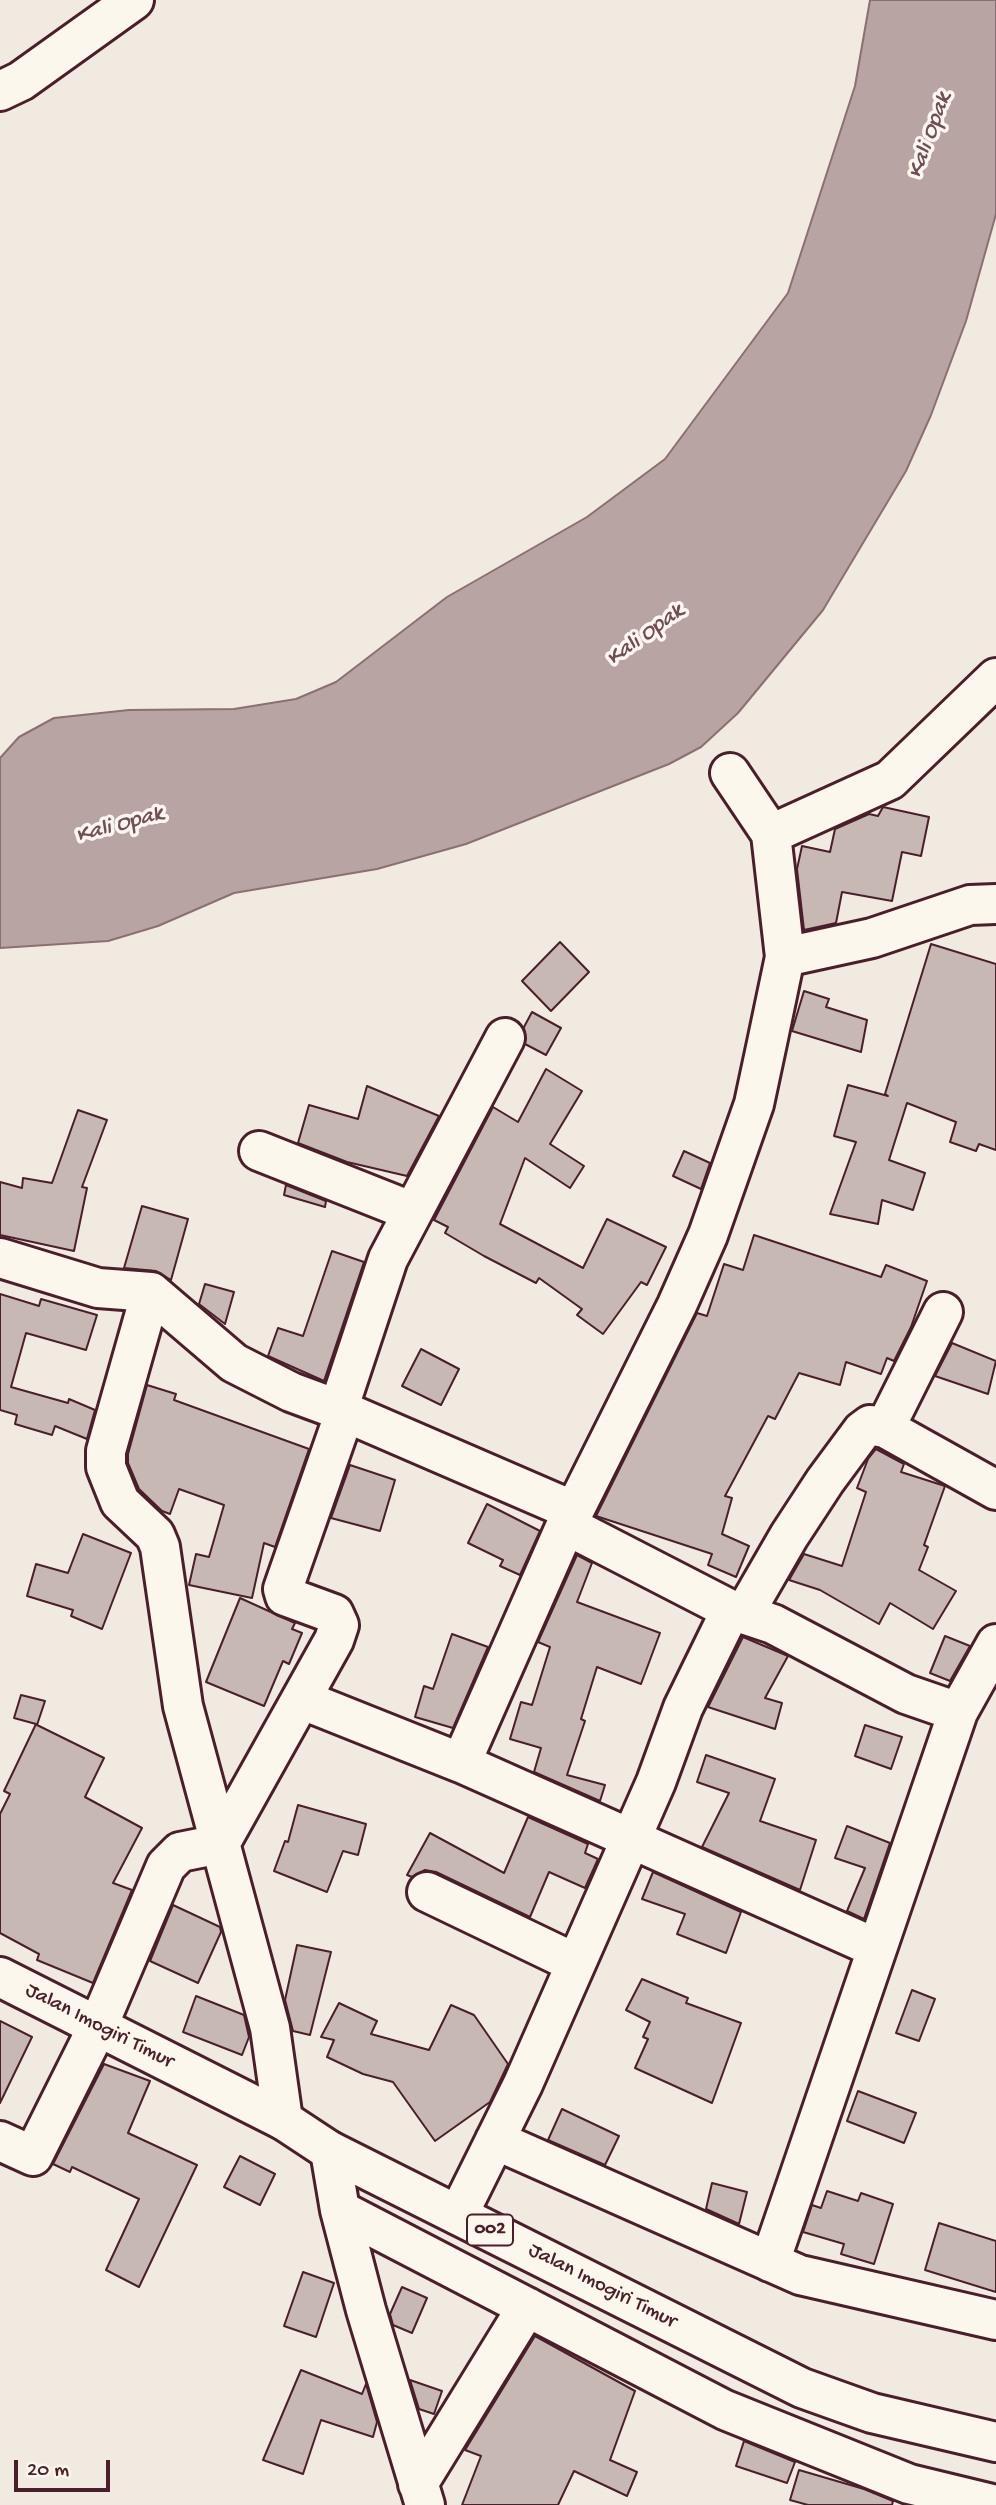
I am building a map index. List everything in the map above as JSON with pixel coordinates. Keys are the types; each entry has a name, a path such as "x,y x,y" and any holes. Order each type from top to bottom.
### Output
{"street":[{"path":"0,91 21,81 134,0"},
{"path":"771,834 890,780 996,678"},
{"path":"461,1763 570,1518 677,1305 708,1235 754,1104 785,957 771,834 730,773"},
{"path":"785,957 872,938 970,905 996,904"},
{"path":"0,2141 33,2156 98,2026 166,1866 180,1852 220,1844 303,1700 334,1640 339,1625 334,1614 285,1596 283,1589 342,1411 388,1259 505,1038"},
{"path":"259,1152 413,1212"},
{"path":"0,1258 98,1288 151,1292 234,1363 291,1392 342,1411 570,1518 738,1612 773,1624 906,1694 958,1712"},
{"path":"151,1292 106,1451 106,1467 120,1502 155,1535 160,1547 183,1706 270,2028 283,2120"},
{"path":"885,1428 943,1312"},
{"path":"458,2215 495,2140 631,1839 684,1708 738,1612 854,1441 870,1425 885,1428 996,1490"},
{"path":"770,2262 958,1712 996,1644"},
{"path":"303,1700 461,1763 876,1948"},
{"path":"427,1892 575,1963"},
{"name":"Jalan Imogiri Timur","path":"0,1977 283,2120 330,2151 802,2388 872,2413 996,2442"},
{"path":"495,2140 800,2275 996,2320"},
{"path":"330,2151 340,2210 421,2495"},
{"path":"340,2210 725,2410 905,2495 996,2505"},
{"path":"421,2495 527,2307"}],"water":[{"name":"Kali Opak","path":"870,0 996,0 996,214 966,321 931,415 906,471 823,610 738,713 701,747 669,764 466,844 377,869 234,893 158,926 108,941 0,948 0,758 19,737 54,718 129,710 234,709 296,699 336,682 447,597 587,517 665,459 788,293 855,86"}],"building":[{"path":"883,807 929,817 921,856 902,852 892,901 842,892 836,923 804,930 797,869 802,846 830,852 835,829 869,814 878,816"},
{"path":"560,942 589,972 551,1011 522,981"},
{"path":"931,944 996,964 996,1150 979,1144 976,1151 950,1142 956,1122 907,1103 889,1160 925,1173 913,1210 882,1200 878,1224 830,1214 856,1142 834,1136 848,1085 888,1096 885,1094"},
{"path":"804,991 829,999 826,1007 867,1020 861,1052 792,1031"},
{"path":"532,1012 561,1028 546,1055 525,1044 524,1027"},
{"path":"546,1069 582,1091 550,1144 584,1166 570,1188 525,1158 500,1224 583,1268 607,1219 666,1247 647,1285 641,1282 603,1334 577,1315 582,1309 539,1278 536,1283 484,1256 445,1233 448,1227 434,1220 493,1107 518,1122"},
{"path":"367,1086 439,1116 407,1176 347,1162 298,1143 309,1105 358,1119"},
{"path":"78,1110 107,1120 82,1187 87,1188 74,1251 0,1235 0,1182 22,1188 23,1178 52,1183"},
{"path":"684,1151 710,1163 701,1189 673,1176"},
{"path":"286,1185 326,1201 325,1207 284,1195"},
{"path":"142,1206 188,1219 171,1280 156,1271 124,1268"},
{"path":"754,1235 881,1277 886,1265 927,1281 911,1327 894,1361 887,1358 881,1374 846,1362 840,1385 799,1373 775,1419 768,1416 725,1496 732,1498 722,1534 749,1546 736,1577 708,1565 712,1554 596,1516 697,1313 707,1316 724,1264 743,1270"},
{"path":"332,1251 364,1262 324,1381 268,1356 278,1328 303,1336"},
{"path":"205,1284 234,1292 225,1324 199,1304"},
{"path":"0,1294 39,1306 41,1299 97,1315 86,1350 26,1333 11,1387 68,1403 69,1399 95,1410 87,1439 55,1426 52,1435 15,1424 17,1415 0,1410"},
{"path":"952,1343 996,1361 988,1394 935,1376"},
{"path":"421,1349 459,1369 441,1405 402,1386"},
{"path":"147,1385 176,1394 174,1400 309,1449 275,1547 264,1543 252,1598 189,1585 196,1554 209,1557 224,1505 179,1489 170,1514 162,1511 139,1489 128,1463 128,1454"},
{"path":"876,1449 904,1464 901,1472 945,1486 924,1545 928,1547 919,1570 956,1591 933,1629 890,1603 879,1624 820,1590 789,1580 804,1554 842,1566 866,1492 857,1488 868,1459"},
{"path":"350,1465 395,1480 380,1531 331,1518"},
{"path":"487,1504 540,1531 520,1575 500,1566 503,1560 468,1543"},
{"path":"83,1534 131,1553 102,1629 71,1616 73,1610 27,1596 36,1564 68,1573"},
{"path":"577,1555 592,1563 577,1602 660,1633 641,1684 597,1667 581,1719 585,1721 567,1775 605,1785 600,1801 534,1772 541,1748 510,1739 521,1702 532,1705 550,1647 538,1642"},
{"path":"240,1598 295,1623 292,1629 302,1633 289,1664 283,1661 264,1706 206,1682"},
{"path":"452,1634 488,1647 453,1728 415,1717 424,1686 433,1689"},
{"path":"945,1636 970,1646 950,1681 930,1673"},
{"path":"743,1637 788,1656 765,1698 782,1703 775,1729 708,1707"},
{"path":"21,1695 45,1701 37,1725 104,1758 85,1797 142,1828 113,1883 132,1890 93,1983 37,1960 39,1954 0,1933 0,1814 10,1794 4,1791 36,1724 14,1718"},
{"path":"865,1725 902,1737 891,1769 855,1756"},
{"path":"706,1755 775,1779 760,1821 816,1840 800,1890 702,1847 729,1793 697,1782"},
{"path":"298,1805 366,1824 358,1855 343,1851 327,1892 274,1871 285,1841 288,1842"},
{"path":"528,1817 588,1844 585,1853 598,1859 585,1888 549,1872 530,1917 436,1872 425,1870 412,1877 407,1875 430,1833 504,1873"},
{"path":"847,1826 890,1843 864,1919 847,1911 865,1868 835,1858"},
{"path":"653,1872 741,1912 726,1953 677,1934 685,1914 642,1899"},
{"path":"173,1905 220,1927 221,1932 198,1983 150,1961"},
{"path":"297,1945 331,1952 310,2035 293,2031 285,2000"},
{"path":"642,1979 688,1998 686,2003 741,2023 712,2103 635,2068 648,2039 643,2037 650,2022 626,2010"},
{"path":"912,1990 935,1999 919,2041 896,2033"},
{"path":"196,1996 244,2015 249,2037 242,2055 183,2032"},
{"path":"339,2003 377,2021 371,2034 429,2050 451,2005 474,2015 508,2064 490,2102 435,2141 393,2082 363,2074 327,2057 334,2040 321,2037"},
{"path":"0,2021 32,2037 0,2103"},
{"path":"104,2064 150,2081 128,2133 197,2165 139,2287 106,2270 139,2199 72,2167 70,2172 53,2164"},
{"path":"858,2091 916,2113 904,2143 847,2121"},
{"path":"562,2109 619,2136 605,2165 548,2140"},
{"path":"240,2156 275,2174 260,2205 224,2187"},
{"path":"712,2183 747,2192 739,2224 706,2209"},
{"path":"827,2191 858,2201 861,2193 893,2204 874,2264 841,2254 844,2244 803,2232 812,2205 821,2208"},
{"path":"939,2223 996,2241 996,2292 925,2270"},
{"path":"303,2272 334,2283 316,2337 284,2326"},
{"path":"402,2287 427,2298 412,2333 393,2325 390,2314"},
{"path":"535,2336 635,2391 610,2460 637,2472 627,2496 574,2471 558,2505 462,2505 481,2456 465,2450"},
{"path":"301,2370 362,2394 366,2384 377,2422 373,2437 321,2420 303,2474 263,2460"},
{"path":"410,2380 442,2391 434,2414 419,2409"},
{"path":"744,2441 795,2462 787,2483 736,2466"},
{"path":"799,2470 864,2489 893,2501 892,2505 808,2505 790,2500"}]}
